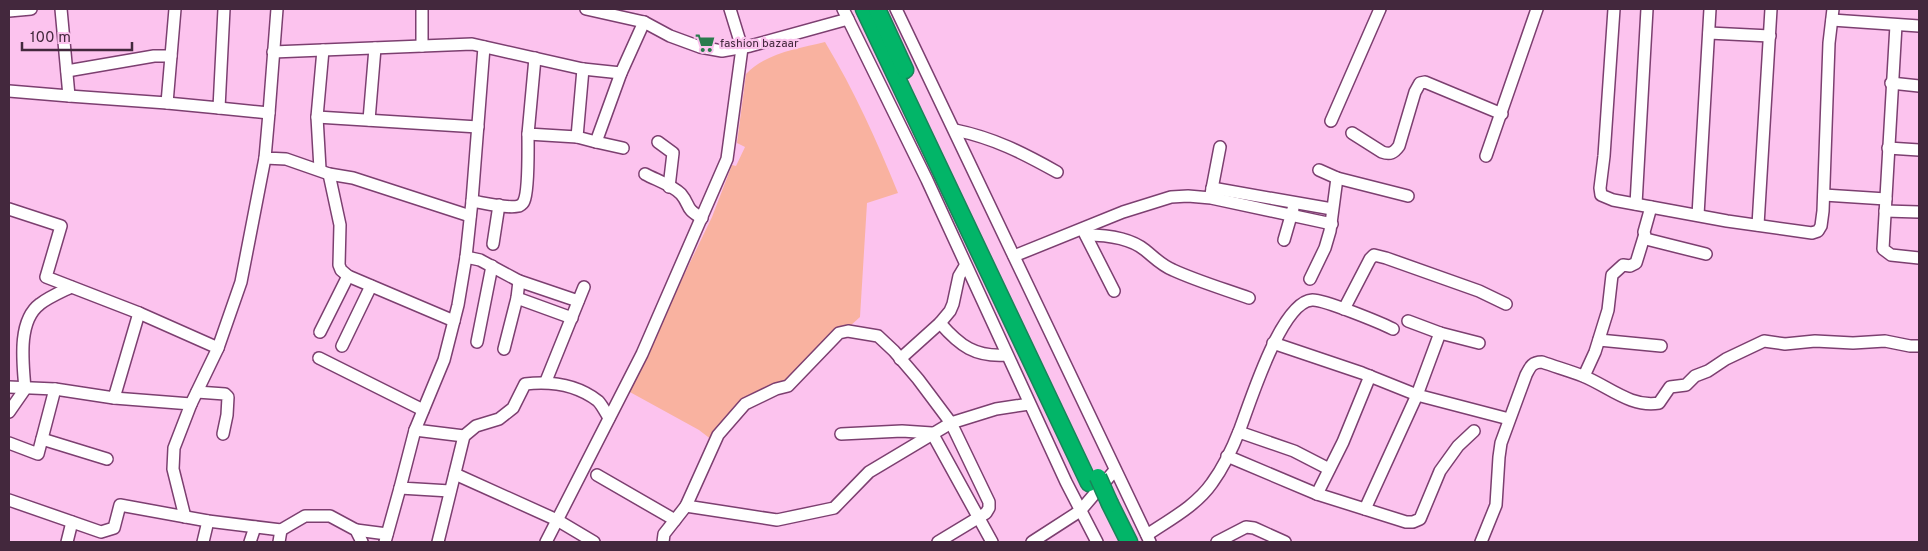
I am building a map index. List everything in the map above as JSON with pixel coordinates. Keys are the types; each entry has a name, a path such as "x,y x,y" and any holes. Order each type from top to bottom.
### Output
{"highway":[{"path":"864,9 1093,480"},
{"path":"877,9 1105,506 1117,542"},
{"path":"1105,506 1129,542"}],"street":[{"path":"9,11 24,9"},
{"path":"61,9 69,96"},
{"path":"168,103 175,9"},
{"path":"219,108 224,9"},
{"path":"185,517 173,469 174,448 191,404 218,348 242,282 265,158 277,9"},
{"path":"422,9 422,46"},
{"path":"586,9 644,22 670,36 700,47 722,51 742,48 845,14 926,180 1080,511 1097,542"},
{"path":"546,542 642,354 727,159 742,48 730,9"},
{"path":"896,9 1148,538 1203,494 1213,482 1239,432 1273,343 1291,314 1303,303 1311,300 1344,309 1393,330"},
{"path":"1331,121 1380,9"},
{"path":"1486,156 1537,9"},
{"path":"1614,9 1601,195 1606,199 1812,233 1818,231 1821,226 1824,195 1829,43 1833,14 1896,26 1919,26"},
{"path":"1636,204 1647,9"},
{"path":"1698,215 1710,9"},
{"path":"1758,225 1771,9"},
{"path":"596,142 621,73 644,22"},
{"path":"1896,26 1891,83 1883,249 1891,255 1919,258"},
{"path":"1709,33 1770,36"},
{"path":"273,52 472,44 583,69 621,73"},
{"path":"9,500 72,522 100,537 114,528 120,505 208,521 281,530 305,516 330,516 356,530 386,538 415,430 444,360 454,321 466,257 484,47"},
{"path":"369,120 375,48"},
{"path":"323,50 318,117 324,171 340,225 339,265 341,270 348,276 454,321"},
{"path":"67,71 154,56 171,56"},
{"path":"472,201 520,206 524,201 535,58"},
{"path":"577,137 583,69"},
{"path":"1352,133 1382,152 1387,154 1394,152 1399,146 1415,92 1420,83 1425,82 1502,114"},
{"path":"1891,83 1919,86"},
{"path":"9,91 269,113"},
{"path":"318,117 478,127"},
{"path":"955,130 974,134 1017,150 1057,172"},
{"path":"528,134 577,137 623,148"},
{"path":"658,142 673,153 669,187"},
{"path":"1211,193 1220,147"},
{"path":"1888,148 1919,150"},
{"path":"265,158 286,159 353,178 470,216"},
{"path":"1320,170 1337,178 1408,196"},
{"path":"645,174 681,195 690,212 702,218"},
{"path":"1310,278 1324,248 1332,224 1332,209 1337,178"},
{"path":"1014,256 1084,231 1123,212 1171,197 1211,193 1332,209"},
{"path":"1211,193 1292,216 1332,224"},
{"path":"1824,195 1886,199"},
{"path":"1284,240 1294,203"},
{"path":"493,244 499,205"},
{"path":"1584,376 1599,340 1608,310 1612,275 1623,265 1630,266 1636,263 1651,207"},
{"path":"9,209 61,226 46,277 139,313 218,348"},
{"path":"1885,211 1919,212"},
{"path":"1084,231 1114,291"},
{"path":"1084,231 1136,244 1146,250 1159,263 1175,271 1249,298"},
{"path":"1644,236 1650,241 1706,254"},
{"path":"1344,309 1370,259 1374,255 1479,291 1506,304"},
{"path":"466,257 480,260 519,281 578,301"},
{"path":"477,342 492,266"},
{"path":"900,359 940,323 953,304 959,276 965,266"},
{"path":"320,332 348,276"},
{"path":"504,350 517,298 519,281"},
{"path":"342,346 371,286"},
{"path":"9,412 25,389 22,352 26,325 39,304 71,287"},
{"path":"546,382 584,287"},
{"path":"517,298 572,318"},
{"path":"114,398 139,313"},
{"path":"1408,321 1440,333 1479,343"},
{"path":"940,323 952,336 970,350 995,356 1006,355"},
{"path":"662,542 664,534 686,506 718,435 745,404 776,389 788,386 840,333 848,331 878,336 918,379 951,423 989,502 989,508 980,518 938,542"},
{"path":"1365,509 1417,395 1440,333"},
{"path":"1599,340 1661,346"},
{"path":"1481,542 1496,505 1499,457 1509,419 1526,375 1536,362 1542,362 1584,376 1620,396 1648,405 1659,403 1670,387 1686,385 1695,376 1708,371 1726,358 1764,341 1785,344 1815,341 1853,343 1885,341 1919,346"},
{"path":"1273,343 1370,376 1417,395 1509,419"},
{"path":"318,358 423,410"},
{"path":"1317,494 1343,442 1370,376"},
{"path":"438,542 464,436 476,426 499,419 513,408 525,384 546,382 574,387 599,402 609,418"},
{"path":"9,387 55,389 114,398 191,404"},
{"path":"9,443 38,454 55,389"},
{"path":"197,392 225,394 228,396 227,416 223,434"},
{"path":"686,506 777,520 834,508 868,472 932,433 951,423 996,409 1029,404"},
{"path":"415,430 464,436"},
{"path":"841,434 902,431 932,433"},
{"path":"1239,432 1294,451 1329,469"},
{"path":"1227,456 1317,494 1406,522 1413,522 1420,519 1440,471 1458,446 1474,432"},
{"path":"932,433 992,542"},
{"path":"42,438 107,459"},
{"path":"1032,542 1080,511 1115,470"},
{"path":"454,474 557,520 594,542"},
{"path":"597,475 675,520"},
{"path":"400,488 450,491"},
{"path":"203,542 208,521"},
{"path":"66,542 72,522"},
{"path":"250,542 255,527"},
{"path":"1221,541 1239,529 1246,527 1254,528 1285,542"},
{"path":"279,542 281,530"},
{"path":"356,530 362,542"}],"shaded area":[{"path":"825,42 864,116 898,193 867,203 860,317 785,385 743,404 712,440 699,430 628,391 712,217 732,165 736,166 745,147 737,143 746,74 772,56"}],"place":[{"name":"fashion bazaar","path":"705,43"}]}
